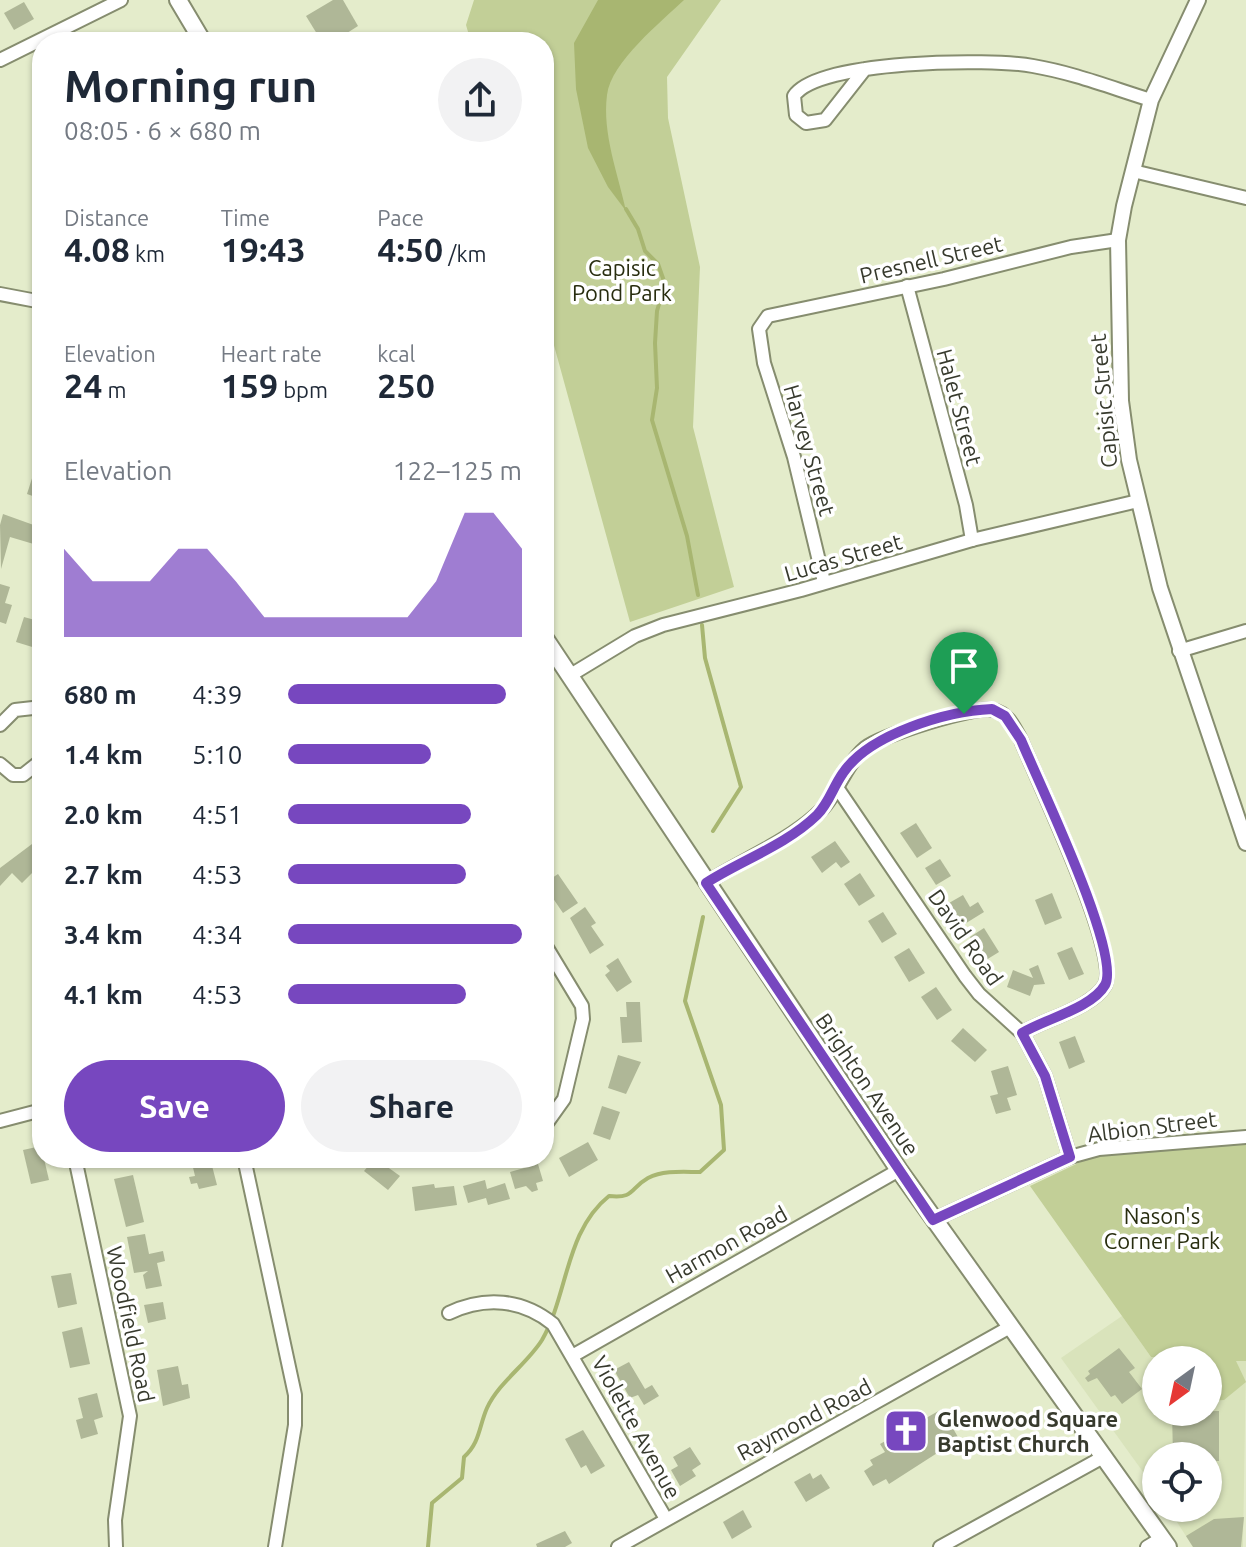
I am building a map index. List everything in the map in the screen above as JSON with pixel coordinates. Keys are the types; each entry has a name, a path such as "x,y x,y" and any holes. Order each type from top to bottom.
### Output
{"main road":[{"path":"178,0 197,32"},
{"name":"Brighton Avenue","path":"554,653 899,1170 1105,1456 1159,1544"}],"street":[{"path":"56,32 121,0"},
{"name":"Capisic Street","path":"1198,0 1151,100 1118,240 1121,401 1138,501 1179,651 1246,843"},
{"path":"0,60 32,44"},
{"path":"865,69 825,120 813,124 796,115 792,102 803,86 865,69 936,62 1029,65 1077,75 1151,100"},
{"path":"1133,171 1246,198"},
{"name":"Presnell Street","path":"759,329 768,316 782,311 907,286 1071,247 1118,240"},
{"name":"Halet Street","path":"907,286 966,505 972,540"},
{"path":"0,294 32,300"},
{"name":"Harvey Street","path":"759,329 764,363 794,457 824,582"},
{"name":"Lucas Street","path":"569,676 635,636 663,625 972,540 1138,501"},
{"path":"1179,651 1246,631"},
{"path":"0,725 15,710 32,708"},
{"path":"706,883 765,850 816,816 866,746 896,732 977,710 992,709 1005,716 1014,727 1099,926 1109,967 1106,983 1095,997 1022,1033"},
{"path":"0,764 13,775 23,775 32,768"},
{"name":"David Road","path":"836,786 965,976 979,994 1022,1033 1045,1076 1070,1157"},
{"path":"554,960 582,1006 583,1019 564,1099 554,1113"},
{"path":"0,1121 32,1113"},
{"name":"Albion Street","path":"933,1220 1070,1157 1143,1143 1246,1137"},
{"name":"Woodfield Road","path":"77,1168 130,1416 115,1520 116,1547"},
{"path":"246,1168 295,1395 295,1425 275,1547"},
{"name":"Harmon Road","path":"574,1355 676,1294 899,1170"},
{"name":"Violette Avenue","path":"449,1313 470,1303 496,1302 533,1310 561,1333 666,1519"},
{"name":"Raymond Road","path":"618,1547 1010,1327"},
{"path":"940,1547 1105,1456"}],"shaded area":[{"path":"598,0 684,0 627,56 617,69 607,95 609,139 626,211 608,187 588,148 576,89 574,43"},
{"path":"1122,1316 1143,1346 1142,1426 1222,1426 1222,1360 1246,1361 1243,1547 1193,1547 1177,1522 1222,1522 1222,1442 1142,1442 1142,1471 1061,1358"}],"green space":[{"name":"Capisic Pond Park","path":"474,0 721,0 667,77 668,118 700,267 693,427 734,587 630,622 554,345 554,32 468,32 466,25"},
{"name":"Nason's Corner Park","path":"1246,1143 1246,1361 1236,1361 1246,1382 1224,1400 1222,1346 1143,1346 1030,1186 1091,1157 1117,1150"}],"building":[{"path":"333,0 343,0 358,26 349,32 316,32 306,16"},
{"path":"24,2 34,19 14,30 4,13"},
{"path":"32,478 32,496 27,494"},
{"path":"3,514 32,524 32,544 10,537 1,569 0,525"},
{"path":"0,584 10,587 5,603 12,605 6,624 0,622"},
{"path":"24,617 32,619 32,647 16,642"},
{"path":"916,823 932,848 917,858 900,833"},
{"path":"835,841 850,862 841,868 836,862 822,873 811,857"},
{"path":"32,844 32,873 22,883 12,873 0,886 0,868"},
{"path":"940,859 951,876 936,885 925,868"},
{"path":"860,873 875,896 859,906 844,884"},
{"path":"558,874 578,903 563,913 554,900 554,877"},
{"path":"1052,893 1062,918 1045,925 1035,900"},
{"path":"963,895 970,907 978,902 984,912 963,925 949,903"},
{"path":"585,907 596,923 591,926 604,945 590,954 570,918"},
{"path":"883,912 897,934 882,943 868,921"},
{"path":"984,928 999,952 986,960 970,937"},
{"path":"1072,947 1084,974 1069,980 1057,953"},
{"path":"909,948 925,973 909,982 894,957"},
{"path":"618,958 632,982 617,992 605,975 610,971 606,966"},
{"path":"1038,965 1045,984 1034,985 1030,996 1007,987 1013,970 1033,978 1029,969"},
{"path":"936,987 952,1010 937,1020 921,997"},
{"path":"626,1002 640,1002 642,1042 622,1043 620,1017 627,1017"},
{"path":"963,1028 987,1050 975,1062 951,1041"},
{"path":"1075,1036 1085,1062 1069,1069 1059,1042"},
{"path":"618,1055 641,1062 626,1094 608,1088"},
{"path":"1008,1066 1017,1095 1007,1098 1011,1110 996,1114 990,1096 998,1094 991,1071"},
{"path":"602,1106 620,1112 610,1140 593,1134"},
{"path":"588,1142 598,1160 569,1177 559,1158"},
{"path":"32,1148 32,1168 46,1168 49,1180 31,1184 23,1150"},
{"path":"193,1168 213,1168 217,1185 199,1189 197,1183 191,1184 189,1177 195,1176"},
{"path":"367,1168 389,1168 400,1176 388,1190 364,1171"},
{"path":"539,1168 543,1181 536,1183 538,1190 532,1192 526,1186 515,1189 510,1172"},
{"path":"133,1175 144,1222 126,1227 114,1179"},
{"path":"485,1180 487,1189 505,1183 510,1199 488,1205 486,1198 468,1203 463,1186"},
{"path":"434,1184 435,1188 454,1186 457,1205 415,1211 412,1187"},
{"path":"145,1234 149,1254 163,1251 165,1261 157,1263 162,1286 146,1289 143,1275 148,1271 134,1273 127,1237"},
{"path":"71,1273 77,1304 58,1308 51,1276"},
{"path":"163,1302 166,1319 148,1323 144,1305"},
{"path":"82,1327 90,1364 70,1368 62,1332"},
{"path":"1119,1348 1135,1368 1129,1372 1142,1389 1122,1404 1115,1395 1111,1397 1097,1378 1088,1382 1085,1378 1090,1374 1088,1371"},
{"path":"629,1362 645,1389 652,1385 659,1396 644,1405 638,1395 630,1398 614,1370"},
{"path":"178,1366 182,1385 188,1384 190,1398 163,1406 157,1370"},
{"path":"97,1393 103,1417 94,1420 98,1434 81,1439 76,1420 83,1418 78,1398"},
{"path":"942,1409 959,1439 889,1484 886,1479 873,1486 864,1471 873,1465 870,1460 885,1452 880,1444"},
{"path":"1172,1426 1219,1426 1219,1442 1173,1442"},
{"path":"583,1430 605,1466 591,1474 586,1465 581,1468 565,1439"},
{"path":"690,1447 701,1464 692,1470 696,1476 680,1486 671,1470 678,1466 673,1457"},
{"path":"810,1473 813,1479 821,1474 830,1488 806,1502 794,1482"},
{"path":"743,1510 752,1527 732,1539 723,1522"},
{"path":"1244,1517 1241,1547 1193,1547 1186,1536 1209,1522 1222,1522 1222,1518"},
{"path":"565,1531 572,1543 565,1547 537,1547 536,1544"}],"waterway":[{"path":"626,209 638,229 645,251 658,264 665,284 657,311 657,388 652,420 687,536 698,595"},
{"path":"702,625 705,658 741,787 713,831"},
{"path":"428,1547 432,1503 462,1478 464,1457 476,1440 492,1399 542,1340 551,1322 575,1245 595,1210 609,1196 624,1196 654,1175 700,1172 724,1150 721,1105 685,1001 703,917"}],"place":[{"name":"Glenwood Square Baptist Church","path":"906,1431"}],"route":[{"path":"992,709 1005,716 1014,727 1099,926 1109,967 1106,983 1095,997 1022,1033 1045,1076 1070,1157 933,1220 706,883 765,850 816,816 827,803 843,772 866,746 896,732 964,714 992,709"}]}
